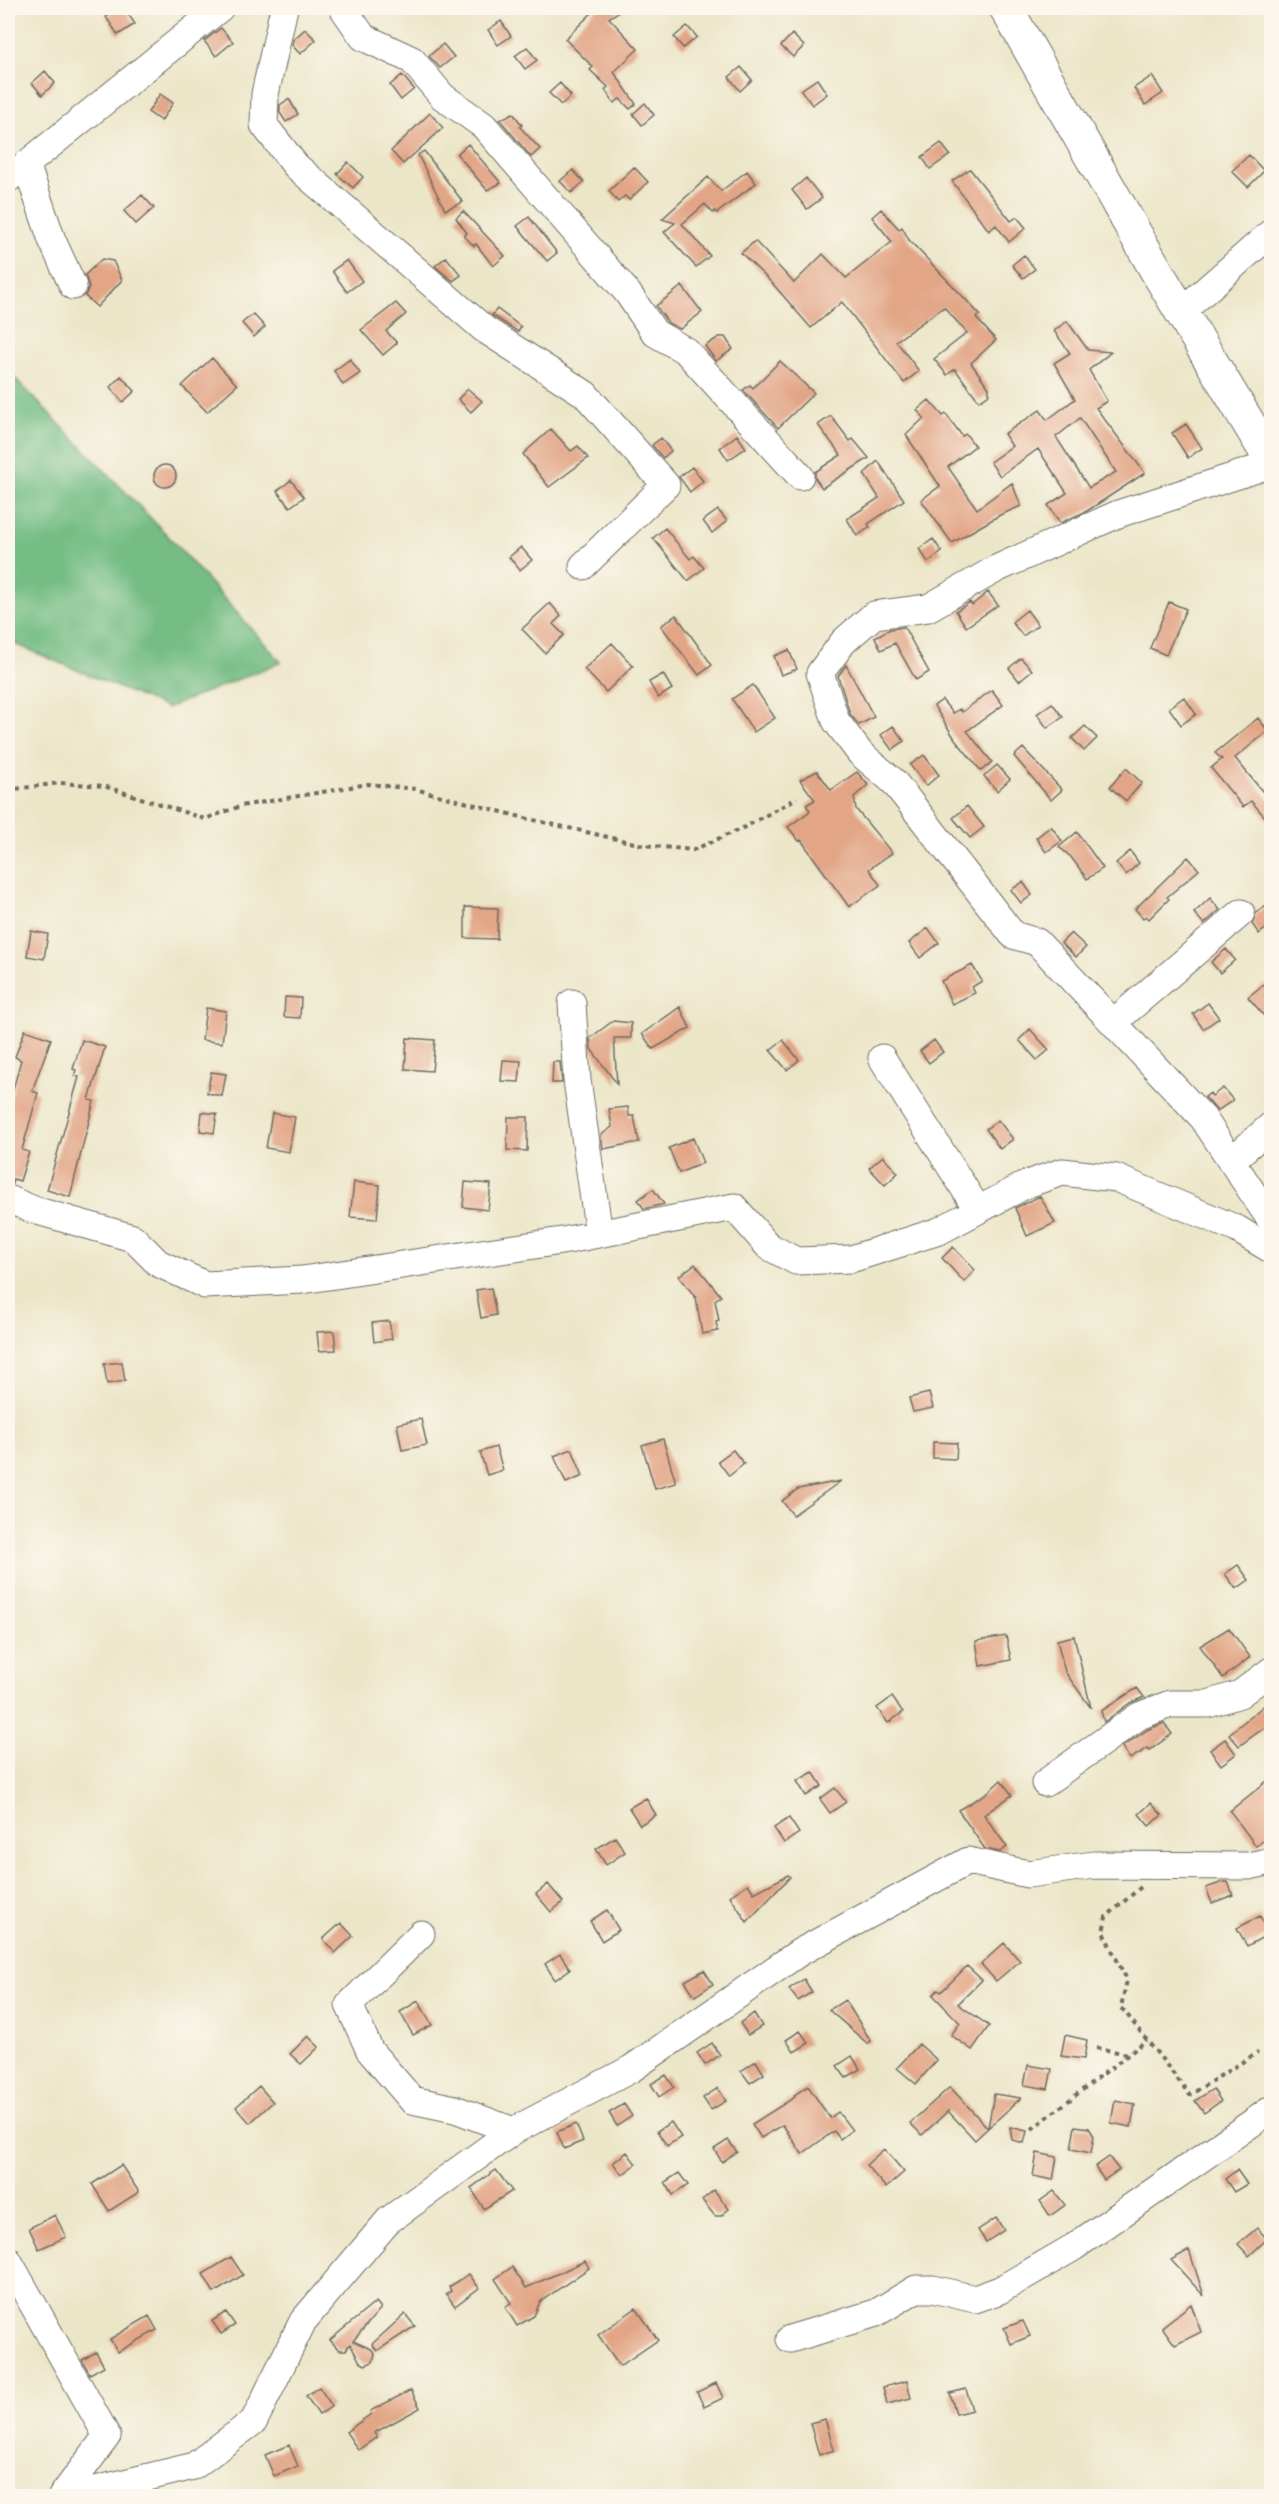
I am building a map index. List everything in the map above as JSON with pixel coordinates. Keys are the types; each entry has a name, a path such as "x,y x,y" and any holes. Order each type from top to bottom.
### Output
{"main road":[{"path":"1006,8 1181,312 1272,463"}],"street":[{"path":"73,286 17,171 220,8"},
{"path":"284,8 265,94 264,125 296,166 484,329 585,394 666,485 583,566"},
{"path":"343,8 363,37 412,60 442,96 484,126 627,292 655,333 686,351 800,476"},
{"path":"1181,312 1272,232"},
{"path":"1272,463 1118,514 996,569 928,608 874,615 844,641 820,673 836,722 860,753 894,782 1013,935 1036,942 1203,1118 1272,1222"},
{"path":"1114,1022 1241,913"},
{"path":"572,1003 577,1080 599,1234"},
{"path":"882,1058 978,1210"},
{"path":"1231,1161 1272,1125"},
{"path":"8,1199 34,1210 133,1238 158,1263 205,1285 302,1280 599,1234 734,1207 768,1246 796,1261 851,1259 939,1231 1027,1184 1062,1172 1116,1178 1237,1230 1272,1250"},
{"path":"1045,1783 1139,1716 1170,1704 1208,1704 1240,1694 1272,1670"},
{"path":"70,2496 194,2466 254,2421 303,2321 389,2220 513,2131 631,2068 800,1952 968,1860 1028,1874 1094,1864 1249,1866 1272,1861"},
{"path":"421,1934 350,2005 370,2051 412,2100 455,2109 513,2131"},
{"path":"790,2339 876,2313 916,2289 933,2289 975,2299 1000,2290 1074,2247 1189,2164 1272,2109"},
{"path":"8,2260 107,2436 62,2496"}],"path":[{"path":"8,786 15,789 60,783 104,786 204,819 242,806 368,784 415,789 525,818 643,845 693,850 744,827 797,798"},
{"path":"1148,1881 1106,1917 1103,1932 1127,1980 1121,2007 1190,2095 1258,2052"},
{"path":"1032,2128 1147,2040"},
{"path":"1096,2048 1129,2054"}],"green space":[{"path":"8,371 169,537 281,662 167,708 8,641"}],"building":[{"path":"124,8 135,24 118,35 106,17"},
{"path":"597,8 624,8 609,18 638,49 614,72 636,104 630,109 620,99 614,103 605,90 608,87 590,70 593,67 565,39"},
{"path":"501,21 511,36 498,45 488,30"},
{"path":"687,26 697,37 683,48 674,37"},
{"path":"221,28 233,42 216,56 204,41"},
{"path":"305,29 316,40 300,54 292,45 293,40"},
{"path":"792,34 804,46 793,57 781,46"},
{"path":"443,44 454,57 440,68 429,56"},
{"path":"527,47 537,60 525,69 515,56"},
{"path":"741,67 752,80 740,91 729,77"},
{"path":"45,71 55,83 42,95 32,83"},
{"path":"402,75 414,89 401,100 390,85"},
{"path":"1152,76 1163,93 1145,105 1134,88"},
{"path":"817,79 827,94 812,105 801,90"},
{"path":"560,83 571,96 561,105 549,93"},
{"path":"160,94 173,103 161,121 148,112"},
{"path":"289,99 298,114 286,122 280,113 280,105"},
{"path":"645,103 654,115 642,125 633,114"},
{"path":"430,113 443,128 403,164 391,151"},
{"path":"513,113 522,125 520,127 540,149 531,157 500,120"},
{"path":"941,143 950,155 930,169 922,157"},
{"path":"468,144 501,183 487,190 457,154"},
{"path":"424,151 463,202 445,210 418,155"},
{"path":"1249,155 1264,171 1248,187 1232,171"},
{"path":"348,162 363,177 353,188 337,174"},
{"path":"634,167 648,182 629,200 625,196 618,202 609,191"},
{"path":"970,169 1011,221 1017,217 1026,228 1009,242 996,225 989,231 952,181"},
{"path":"573,170 584,182 571,193 560,181"},
{"path":"747,171 756,183 717,213 715,211 713,213 705,204 682,224 710,256 696,267 664,232 675,223 662,219 708,177 721,191"},
{"path":"806,178 822,198 807,209 792,190"},
{"path":"142,195 154,208 136,224 124,211"},
{"path":"881,209 899,229 902,227 909,240 980,315 976,318 996,340 971,363 989,388 989,394 979,401 955,369 947,375 934,359 967,333 944,307 896,341 919,371 904,383 842,302 811,328 772,283 741,253 755,241 794,283 823,254 846,278 892,242 872,217"},
{"path":"463,211 505,256 493,266 476,244 474,246 464,236 467,233 456,218"},
{"path":"529,217 557,253 547,261 517,226"},
{"path":"1024,255 1035,269 1023,278 1012,265"},
{"path":"446,257 461,275 453,281 435,266"},
{"path":"102,259 113,261 122,280 97,307 85,296 89,287 85,275"},
{"path":"347,260 362,281 347,292 332,271"},
{"path":"682,286 702,312 680,329 668,323 656,306"},
{"path":"396,303 406,314 386,331 397,343 383,355 361,330"},
{"path":"497,309 521,327 518,332 492,315"},
{"path":"253,314 265,327 254,337 242,323"},
{"path":"1067,321 1088,350 1111,352 1089,370 1107,401 1096,408 1145,473 1087,511 1060,523 1048,505 1067,493 1038,449 1000,476 990,462 1012,446 1004,434 1040,410 1047,420 1075,399 1054,363 1070,353 1054,331","holes":["1080,418 1116,472 1089,488 1056,437"]},
{"path":"719,337 725,337 733,349 716,361 705,346"},
{"path":"212,358 237,385 207,412 182,386"},
{"path":"350,359 360,373 343,385 334,371"},
{"path":"780,361 814,393 778,428 743,390 750,385 753,388"},
{"path":"121,376 135,391 123,402 110,387"},
{"path":"468,389 482,401 471,412 458,399"},
{"path":"929,400 943,416 946,414 962,436 966,434 975,446 948,467 977,509 1012,483 1021,506 1000,515 952,543 921,500 940,486 906,435 924,418 917,410"},
{"path":"831,416 850,441 853,439 869,458 822,488 815,478 815,472 841,455 818,425"},
{"path":"1186,424 1202,448 1188,458 1172,433"},
{"path":"551,429 571,451 578,446 588,458 549,487 523,454"},
{"path":"737,435 746,448 728,460 720,448"},
{"path":"661,438 671,451 663,458 652,445"},
{"path":"878,461 904,500 868,524 870,527 857,536 847,519 879,498 864,474"},
{"path":"165,465 173,468 176,476 173,484 165,487 157,484 154,476 157,468"},
{"path":"692,467 703,481 690,492 679,477"},
{"path":"291,480 304,497 290,507 277,491"},
{"path":"718,510 727,521 712,533 703,521"},
{"path":"665,528 690,559 694,556 704,568 688,581 653,538"},
{"path":"933,539 942,552 928,562 919,549"},
{"path":"521,547 532,560 520,570 509,557"},
{"path":"988,592 998,605 966,627 956,611 970,602 972,605"},
{"path":"1169,602 1186,609 1166,655 1150,648"},
{"path":"550,603 561,616 553,624 564,635 545,653 522,629"},
{"path":"1027,610 1038,625 1023,636 1012,622"},
{"path":"676,615 712,665 699,675 661,626"},
{"path":"904,627 929,672 916,680 895,643 881,650 875,637 890,629"},
{"path":"612,643 633,666 606,692 584,669"},
{"path":"789,650 797,669 781,675 774,656"},
{"path":"1021,658 1032,670 1019,681 1009,668"},
{"path":"846,665 874,717 859,725 850,714 838,676"},
{"path":"663,674 672,689 658,698 649,682"},
{"path":"753,685 775,718 754,732 732,699"},
{"path":"992,690 1003,705 967,731 992,762 981,771 955,739 934,706 942,700 953,713 960,709 962,712"},
{"path":"1184,697 1196,714 1181,725 1169,708"},
{"path":"1052,703 1063,717 1047,728 1037,714"},
{"path":"1258,718 1268,731 1235,758 1272,803 1272,825 1251,801 1243,807 1211,768 1222,759 1215,753"},
{"path":"893,726 904,741 892,750 881,735"},
{"path":"1085,726 1097,738 1084,751 1072,738"},
{"path":"1023,748 1062,790 1051,800 1014,756"},
{"path":"924,755 939,775 926,786 910,765"},
{"path":"997,765 1010,779 997,791 984,776"},
{"path":"1126,768 1142,783 1126,801 1110,787"},
{"path":"817,771 831,790 857,772 868,785 854,797 856,809 892,853 869,869 880,885 849,907 801,840 799,841 788,827 810,811 806,805 815,800 800,780"},
{"path":"967,806 984,827 970,838 953,818"},
{"path":"1051,826 1062,841 1046,852 1036,838"},
{"path":"1077,832 1103,868 1087,879 1071,857 1059,847"},
{"path":"1130,851 1139,863 1126,875 1116,863"},
{"path":"1188,857 1199,870 1167,897 1169,899 1149,919 1146,916 1143,918 1135,909"},
{"path":"1023,882 1032,895 1021,903 1011,890"},
{"path":"1210,898 1220,910 1204,924 1194,913"},
{"path":"1272,902 1272,924 1259,934 1252,924 1256,913"},
{"path":"465,907 498,908 497,939 465,938"},
{"path":"928,928 939,943 920,958 909,943"},
{"path":"31,931 48,934 44,959 27,956"},
{"path":"1071,933 1086,947 1076,957 1061,943"},
{"path":"1226,949 1235,960 1220,973 1211,962"},
{"path":"972,965 982,981 972,987 975,993 952,1004 941,981"},
{"path":"1264,984 1272,993 1272,1025 1248,997"},
{"path":"285,997 301,998 300,1018 284,1017"},
{"path":"1208,1003 1219,1018 1203,1029 1193,1014"},
{"path":"680,1007 690,1028 653,1049 642,1034"},
{"path":"206,1008 226,1011 222,1043 202,1040"},
{"path":"613,1021 631,1023 631,1038 614,1038 617,1084 591,1049 590,1038"},
{"path":"1030,1029 1049,1050 1037,1060 1019,1040"},
{"path":"25,1030 51,1039 32,1091 38,1093 22,1150 29,1152 20,1181 13,1179 12,1184 8,1184 8,1108 21,1060 15,1057"},
{"path":"407,1038 435,1040 432,1071 405,1069"},
{"path":"82,1040 105,1047 89,1100 94,1101 70,1197 47,1190 79,1077 74,1076 76,1070 73,1069"},
{"path":"783,1040 799,1060 787,1070 770,1050"},
{"path":"934,1040 943,1052 929,1063 920,1051"},
{"path":"503,1060 521,1061 519,1082 501,1081"},
{"path":"553,1062 560,1062 562,1083 552,1083"},
{"path":"211,1072 226,1074 222,1096 207,1093"},
{"path":"1223,1088 1233,1100 1217,1111 1205,1097 1210,1093 1212,1096"},
{"path":"628,1107 629,1116 634,1116 639,1142 603,1149 601,1135 612,1127 609,1109"},
{"path":"202,1112 217,1114 214,1133 200,1131"},
{"path":"272,1113 295,1117 289,1152 266,1148"},
{"path":"508,1117 528,1117 527,1151 507,1150"},
{"path":"998,1120 1013,1139 1000,1149 986,1129"},
{"path":"693,1138 703,1163 679,1173 669,1148"},
{"path":"883,1156 898,1173 885,1185 869,1168"},
{"path":"354,1182 380,1185 377,1219 350,1217"},
{"path":"465,1182 491,1184 488,1210 463,1207"},
{"path":"653,1189 664,1204 644,1209 638,1200"},
{"path":"1040,1196 1055,1223 1027,1236 1015,1208"},
{"path":"953,1247 975,1270 964,1282 942,1258"},
{"path":"695,1264 721,1296 715,1300 719,1321 716,1322 718,1331 702,1334 696,1298 679,1276"},
{"path":"491,1288 496,1315 481,1318 476,1290"},
{"path":"389,1321 392,1339 374,1342 372,1323"},
{"path":"334,1331 336,1350 319,1351 317,1332"},
{"path":"122,1362 125,1381 107,1384 104,1364"},
{"path":"929,1393 933,1408 913,1412 909,1398"},
{"path":"421,1419 427,1445 402,1450 397,1424"},
{"path":"663,1439 676,1483 655,1489 642,1445"},
{"path":"933,1442 957,1443 956,1459 933,1458"},
{"path":"496,1447 503,1470 487,1475 480,1452"},
{"path":"572,1449 583,1476 566,1483 554,1456"},
{"path":"733,1450 744,1464 729,1476 718,1461"},
{"path":"841,1481 793,1515 782,1501 798,1489"},
{"path":"1238,1565 1249,1580 1236,1589 1225,1574"},
{"path":"1229,1628 1250,1657 1223,1678 1200,1646"},
{"path":"1006,1636 1011,1660 980,1666 976,1641"},
{"path":"1074,1636 1091,1708 1065,1672 1057,1640"},
{"path":"1137,1688 1144,1697 1130,1703 1104,1722 1101,1711"},
{"path":"892,1697 903,1712 888,1723 877,1708"},
{"path":"1272,1699 1272,1722 1239,1746 1229,1734"},
{"path":"1164,1723 1172,1734 1150,1750 1148,1748 1130,1759 1122,1747 1147,1730"},
{"path":"1225,1739 1236,1754 1221,1765 1210,1750"},
{"path":"813,1772 822,1786 806,1796 797,1781"},
{"path":"1272,1777 1272,1834 1256,1846 1230,1811"},
{"path":"1001,1780 1012,1795 984,1815 1007,1847 1000,1852 985,1849 958,1810 987,1793"},
{"path":"835,1788 846,1802 830,1813 820,1799"},
{"path":"646,1798 656,1815 640,1825 629,1808"},
{"path":"1151,1803 1162,1815 1149,1826 1139,1814"},
{"path":"789,1818 799,1833 784,1843 774,1828"},
{"path":"615,1837 625,1852 606,1865 596,1849"},
{"path":"788,1875 790,1877 747,1922 730,1896 748,1884 754,1893"},
{"path":"1228,1882 1233,1895 1212,1903 1206,1888"},
{"path":"548,1884 563,1902 551,1912 536,1894"},
{"path":"607,1910 619,1930 602,1941 590,1921"},
{"path":"1260,1916 1269,1934 1247,1946 1237,1928"},
{"path":"341,1923 353,1936 335,1953 323,1939"},
{"path":"1004,1943 1020,1961 996,1981 981,1964"},
{"path":"560,1954 570,1969 555,1980 545,1964"},
{"path":"967,1966 982,1980 958,2004 989,2026 972,2050 951,2035 960,2023 933,1995 938,1990 941,1992"},
{"path":"704,1970 713,1984 695,1996 685,1981"},
{"path":"804,1979 812,1992 798,2001 789,1989"},
{"path":"845,2000 871,2041 868,2044 829,2010"},
{"path":"418,2001 432,2025 413,2035 400,2012"},
{"path":"754,2013 762,2026 748,2035 740,2023"},
{"path":"800,2031 809,2043 794,2052 786,2040"},
{"path":"1065,2035 1087,2040 1084,2059 1061,2056"},
{"path":"308,2036 319,2047 301,2064 290,2054"},
{"path":"712,2043 720,2055 705,2065 697,2053"},
{"path":"919,2044 937,2060 916,2084 897,2068"},
{"path":"852,2056 860,2069 846,2078 837,2066"},
{"path":"756,2061 764,2074 750,2083 741,2071"},
{"path":"1028,2065 1052,2069 1048,2089 1024,2085"},
{"path":"666,2075 674,2087 659,2097 651,2084"},
{"path":"259,2086 273,2102 250,2123 236,2107"},
{"path":"808,2086 830,2118 838,2112 852,2130 840,2139 834,2131 802,2154 783,2125 761,2138 752,2124 795,2097 794,2095"},
{"path":"950,2087 988,2128 975,2140 948,2111 922,2135 910,2123"},
{"path":"718,2088 726,2101 711,2110 703,2098"},
{"path":"1213,2089 1221,2101 1204,2113 1195,2101"},
{"path":"994,2094 1021,2098 988,2128"},
{"path":"1115,2100 1135,2104 1131,2127 1111,2123"},
{"path":"624,2104 632,2116 617,2126 609,2113"},
{"path":"671,2122 681,2137 667,2146 657,2131"},
{"path":"576,2124 583,2141 564,2149 557,2132"},
{"path":"1075,2126 1089,2128 1094,2136 1091,2153 1071,2149"},
{"path":"1010,2127 1027,2131 1024,2143 1012,2140"},
{"path":"728,2140 737,2152 722,2162 714,2149"},
{"path":"884,2149 904,2172 886,2188 866,2165"},
{"path":"627,2152 636,2164 622,2175 613,2163"},
{"path":"1037,2153 1057,2157 1053,2180 1033,2176"},
{"path":"1109,2157 1119,2170 1104,2180 1095,2167"},
{"path":"121,2165 139,2192 109,2211 92,2184"},
{"path":"496,2170 512,2191 484,2209 471,2188"},
{"path":"1237,2170 1247,2184 1234,2192 1225,2179"},
{"path":"679,2173 688,2185 673,2195 665,2182"},
{"path":"714,2190 729,2209 721,2216 715,2216 702,2200"},
{"path":"1054,2191 1065,2205 1050,2216 1040,2201"},
{"path":"55,2215 66,2237 39,2249 29,2228"},
{"path":"996,2218 1004,2230 986,2242 978,2230"},
{"path":"1257,2228 1267,2239 1249,2256 1238,2244"},
{"path":"1189,2250 1204,2296 1171,2260"},
{"path":"231,2257 243,2275 214,2293 203,2274"},
{"path":"585,2261 589,2268 540,2302 534,2316 517,2326 505,2307 511,2303 495,2279 512,2267 526,2288"},
{"path":"469,2274 479,2288 455,2306 446,2294 451,2291 449,2287"},
{"path":"376,2302 381,2308 353,2341 375,2353 373,2362 365,2365 360,2362 350,2344 346,2350 339,2350 330,2340"},
{"path":"1191,2304 1201,2332 1175,2345 1162,2327"},
{"path":"636,2308 658,2340 620,2366 598,2335"},
{"path":"226,2312 235,2325 221,2334 212,2321"},
{"path":"405,2314 415,2326 377,2351 372,2344"},
{"path":"149,2316 157,2330 118,2352 110,2339"},
{"path":"1023,2321 1030,2336 1011,2344 1004,2328"},
{"path":"96,2352 104,2366 90,2374 82,2360"},
{"path":"907,2381 911,2398 887,2404 883,2387"},
{"path":"716,2383 723,2398 704,2407 697,2392"},
{"path":"319,2387 332,2406 319,2415 306,2396"},
{"path":"966,2389 972,2410 956,2414 950,2393"},
{"path":"411,2390 420,2408 374,2433 377,2437 358,2450 346,2432 371,2414 370,2411"},
{"path":"825,2419 834,2450 819,2455 810,2423"},
{"path":"289,2445 298,2466 274,2476 265,2455"}]}
